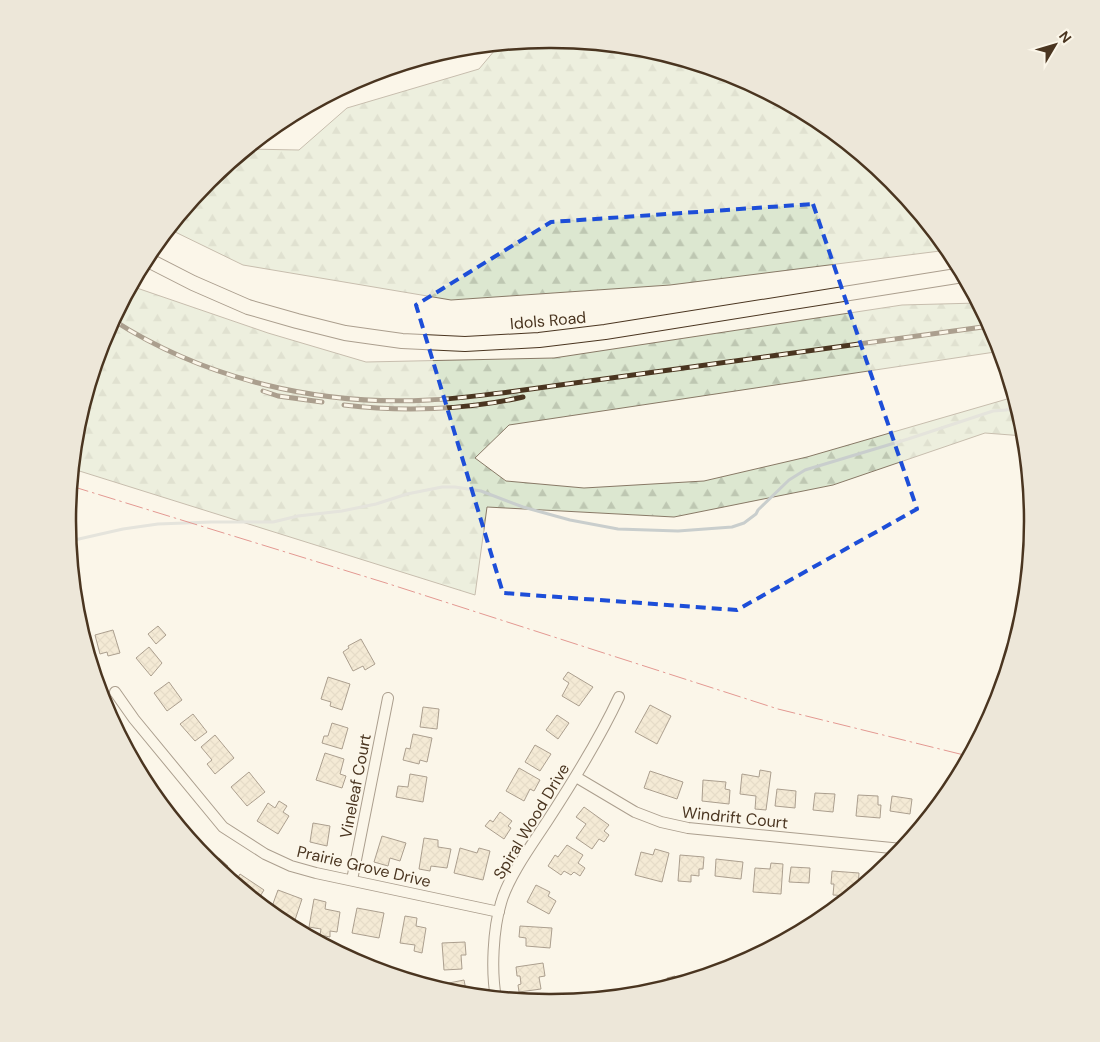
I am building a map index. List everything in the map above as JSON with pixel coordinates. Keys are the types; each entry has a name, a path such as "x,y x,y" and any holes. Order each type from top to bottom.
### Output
{"main road":[{"name":"Idols Road","path":"153,263 193,283 248,306 297,321 345,333 402,341 465,344 539,340 605,332 955,276"}],"street":[{"name":"Prairie Grove Drive","path":"115,692 134,719 223,827 265,854 291,866 316,873 499,912"},
{"name":"Spiral Wood Drive","path":"496,991 496,926 501,901 512,878 602,734 619,697"},
{"name":"Vineleaf Court","path":"352,880 388,698"},
{"name":"Windrift Court","path":"576,777 635,812 661,822 688,828 892,848"}],"highlighted area":[{"path":"813,204 917,509 737,610 503,593 416,305 551,222"}],"green space":[{"path":"550,48 581,49 612,52 673,64 731,84 787,111 838,145 885,186 926,233 939,251 670,285 451,300 243,265 175,232 215,186 257,149 299,150 347,108 479,69 494,51"},
{"path":"138,288 268,333 366,362 554,358 902,305 970,303 992,352 509,425 475,458 506,481 584,488 704,481 807,457 1007,399 1015,435 985,433 833,485 674,517 487,507 475,595 80,471 86,429 102,369 125,312"}],"building":[{"path":"158,626 166,635 156,644 148,634"},
{"path":"113,630 120,653 108,656 107,652 100,654 95,635"},
{"path":"361,639 375,664 365,670 363,666 353,671 343,652 349,648 348,646"},
{"path":"149,647 162,663 151,676 136,658"},
{"path":"568,672 593,687 579,706 562,696 569,683 563,679"},
{"path":"328,677 350,684 342,710 330,706 331,702 321,699"},
{"path":"169,682 182,700 167,711 154,693"},
{"path":"650,705 671,716 657,744 635,732"},
{"path":"423,707 439,709 437,729 420,727"},
{"path":"193,714 207,732 195,741 180,724"},
{"path":"557,715 569,723 558,739 546,730"},
{"path":"332,723 348,728 342,749 322,743 324,736 328,736"},
{"path":"413,734 432,738 427,762 420,760 419,764 403,760 406,748 410,749"},
{"path":"215,735 234,758 215,774 207,764 212,760 201,747"},
{"path":"535,745 551,754 540,771 525,762"},
{"path":"325,753 344,759 340,774 346,776 342,788 316,780"},
{"path":"519,768 540,780 534,791 530,789 524,801 506,791"},
{"path":"760,770 771,772 766,810 755,809 756,796 740,794 742,774 759,777"},
{"path":"650,771 683,782 677,799 644,788"},
{"path":"249,772 265,792 247,806 231,787"},
{"path":"410,774 427,777 423,802 396,797 398,786 408,787"},
{"path":"703,780 726,782 725,789 730,790 729,804 702,801"},
{"path":"777,789 796,791 795,808 775,806"},
{"path":"815,793 835,794 833,812 813,810"},
{"path":"858,795 878,796 878,805 881,805 880,818 856,816"},
{"path":"892,796 912,799 910,814 890,811"},
{"path":"279,801 287,806 283,812 289,816 278,834 257,821 268,803 275,808"},
{"path":"584,807 609,825 604,831 609,835 604,842 599,839 592,849 576,838 586,824 576,817"},
{"path":"500,812 512,821 508,826 511,828 504,839 485,826 490,820 493,822"},
{"path":"313,823 330,826 327,846 310,842"},
{"path":"382,836 406,843 400,861 390,858 388,866 374,862"},
{"path":"424,838 438,840 438,847 451,849 447,868 431,866 430,871 419,869"},
{"path":"567,845 583,855 578,863 585,868 580,876 574,872 571,875 564,871 561,875 548,866 555,855 558,857"},
{"path":"460,848 477,853 479,848 490,851 483,880 454,873"},
{"path":"655,849 669,853 662,882 635,875 641,852 653,855"},
{"path":"680,855 704,857 703,869 699,869 699,876 691,875 691,882 678,881"},
{"path":"716,859 743,862 741,879 715,876"},
{"path":"771,863 783,864 781,894 753,892 755,868 770,869"},
{"path":"791,867 810,868 809,883 789,882"},
{"path":"832,871 859,873 859,880 840,895 833,895 834,884 831,884"},
{"path":"240,874 264,890 260,896 238,877"},
{"path":"536,885 550,892 548,896 556,901 549,914 527,902"},
{"path":"278,890 302,899 295,920 273,905"},
{"path":"314,899 326,902 325,909 340,912 337,932 330,931 330,937 320,935 321,929 309,927"},
{"path":"357,908 384,913 379,938 352,933"},
{"path":"405,916 417,918 416,926 426,928 422,953 414,951 415,945 400,943"},
{"path":"520,926 552,928 550,948 526,946 526,938 519,937"},
{"path":"465,942 466,955 461,955 462,969 444,970 442,943"},
{"path":"543,963 545,976 539,977 541,989 519,992 518,985 521,984 520,976 517,976 516,967"},
{"path":"464,980 465,986 458,985 449,983"}],"waterway":[{"path":"77,539 123,529 158,524 273,522 298,516 342,511 376,504 407,494 442,487 481,491 523,507 570,520 618,529 678,531 732,527 744,523 756,514 789,480 805,470 993,411 1009,409"}],"railway":[{"path":"120,324 186,359 265,385 306,393 388,401 469,397 981,327"},
{"path":"263,391 278,396 322,402"},
{"path":"344,405 388,409 457,407 523,397"}],"power":[{"path":"78,488 386,583 778,709 962,754"}]}
